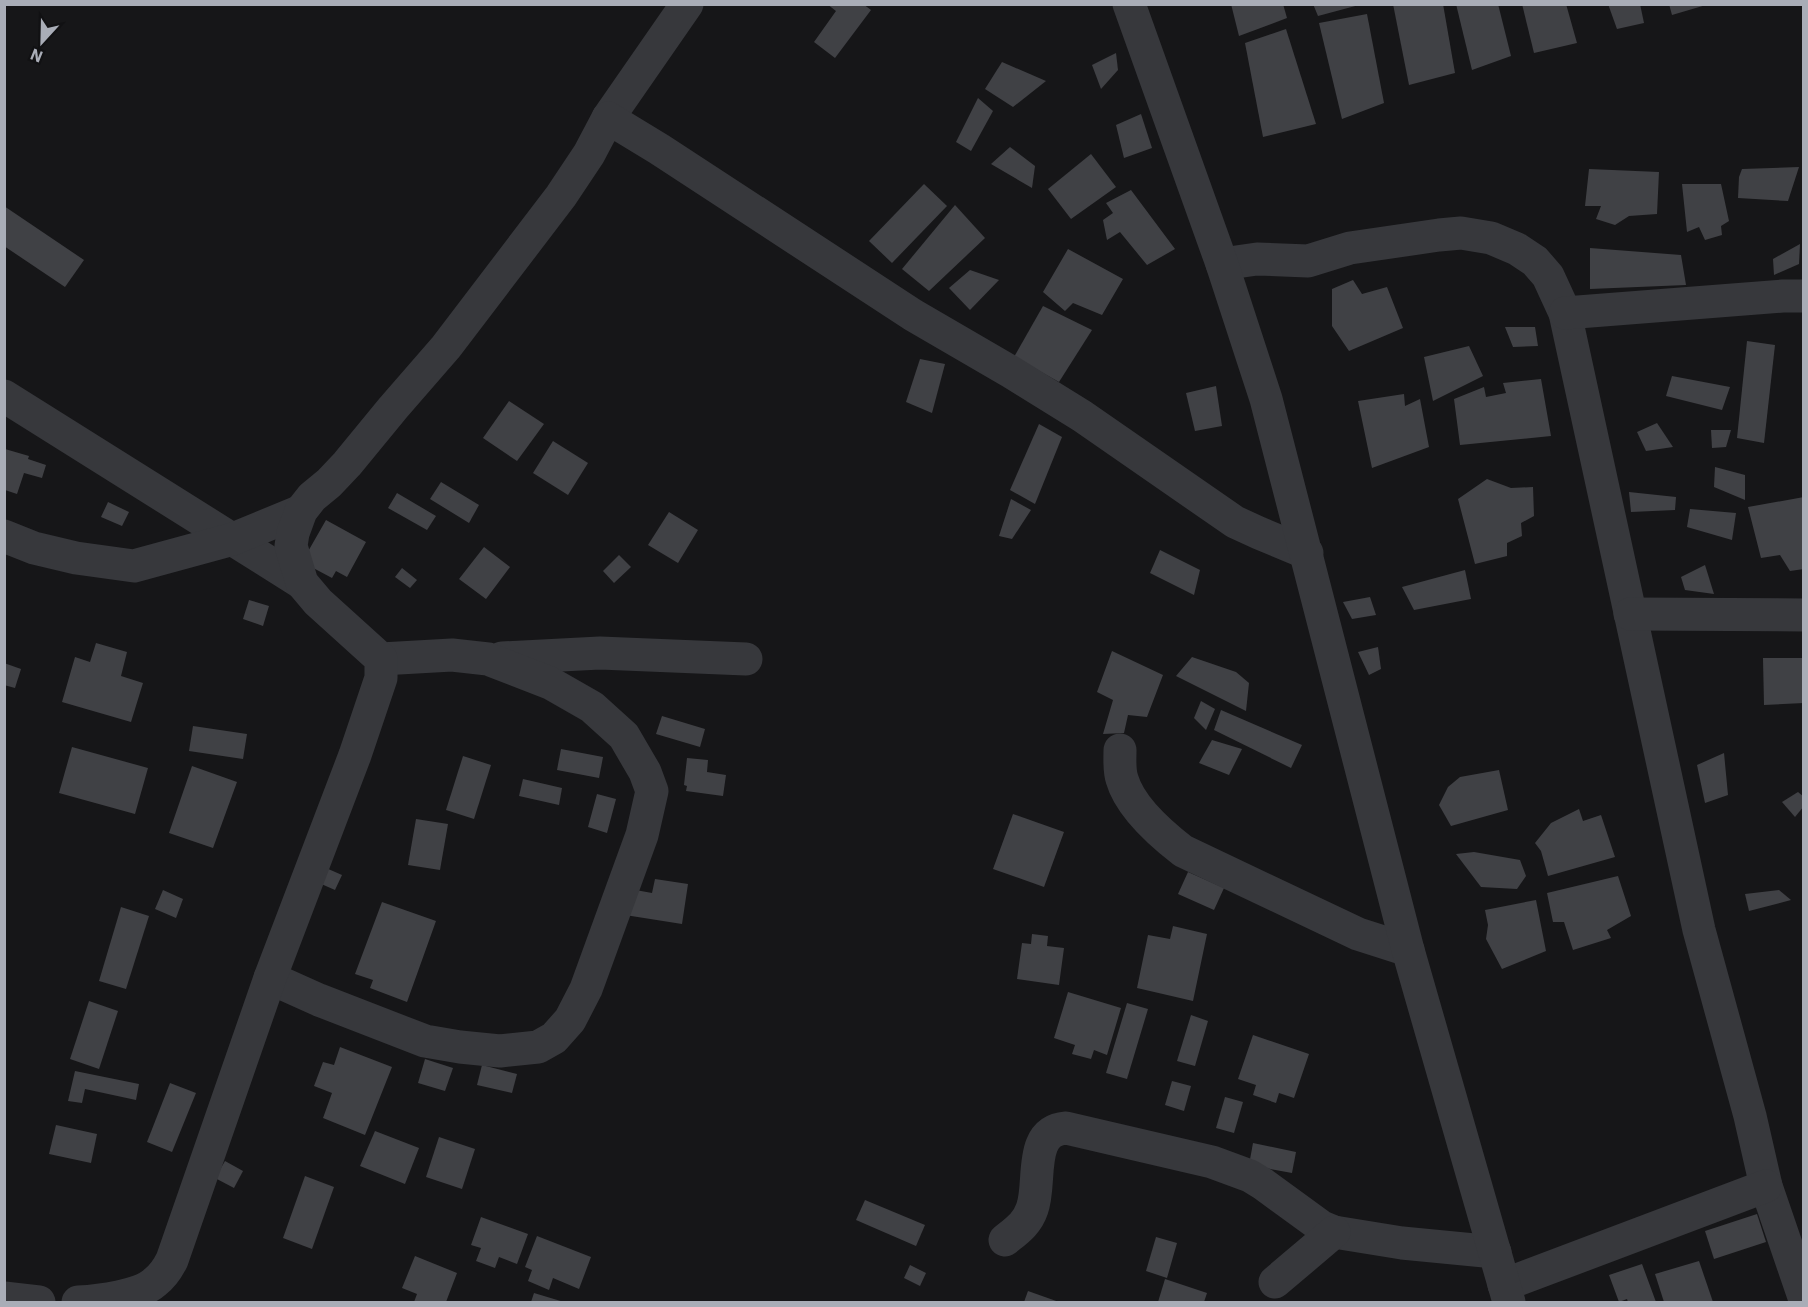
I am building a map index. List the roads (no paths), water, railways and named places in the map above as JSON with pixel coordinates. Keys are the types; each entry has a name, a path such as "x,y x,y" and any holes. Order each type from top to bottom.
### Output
{"street":[{"path":"302,584 291,546 293,532 301,511 312,497 347,464 446,347 561,196 589,154 608,118 687,4"},
{"path":"1129,4 1222,264 1266,399 1408,950 1507,1294 1766,1186"},
{"path":"608,118 913,315 1011,372 1082,417 1235,522 1307,553"},
{"path":"1222,264 1257,259 1308,261 1350,248 1461,233 1491,238 1518,249 1535,261 1548,276 1565,313 1699,930 1750,1116 1766,1186 1803,1297"},
{"path":"1565,313 1803,296"},
{"path":"4,396 302,584 318,602 381,659 452,655 488,659 600,653 746,659"},
{"path":"4,536 34,548 76,558 134,566 233,539 301,511"},
{"path":"1630,614 1803,615"},
{"path":"78,1302 105,1300 127,1295 154,1284 167,1270 172,1260 270,978 355,755 381,678 381,659"},
{"path":"270,978 319,1000 425,1041 460,1047 500,1051 538,1047 554,1038 570,1020 586,989 617,906 642,835 651,791 645,772 624,736 592,707 550,683 488,659"},
{"path":"1120,750 1122,780 1131,798 1165,837 1183,851 1358,933 1408,950"},
{"path":"1005,1240 1026,1223 1032,1209 1037,1194 1037,1170 1041,1149 1046,1138 1050,1132 1058,1128 1066,1128 1212,1162 1250,1176 1322,1227 1334,1232 1495,1252"},
{"path":"1275,1282 1334,1232"},
{"path":"4,1298 39,1302"}]}
